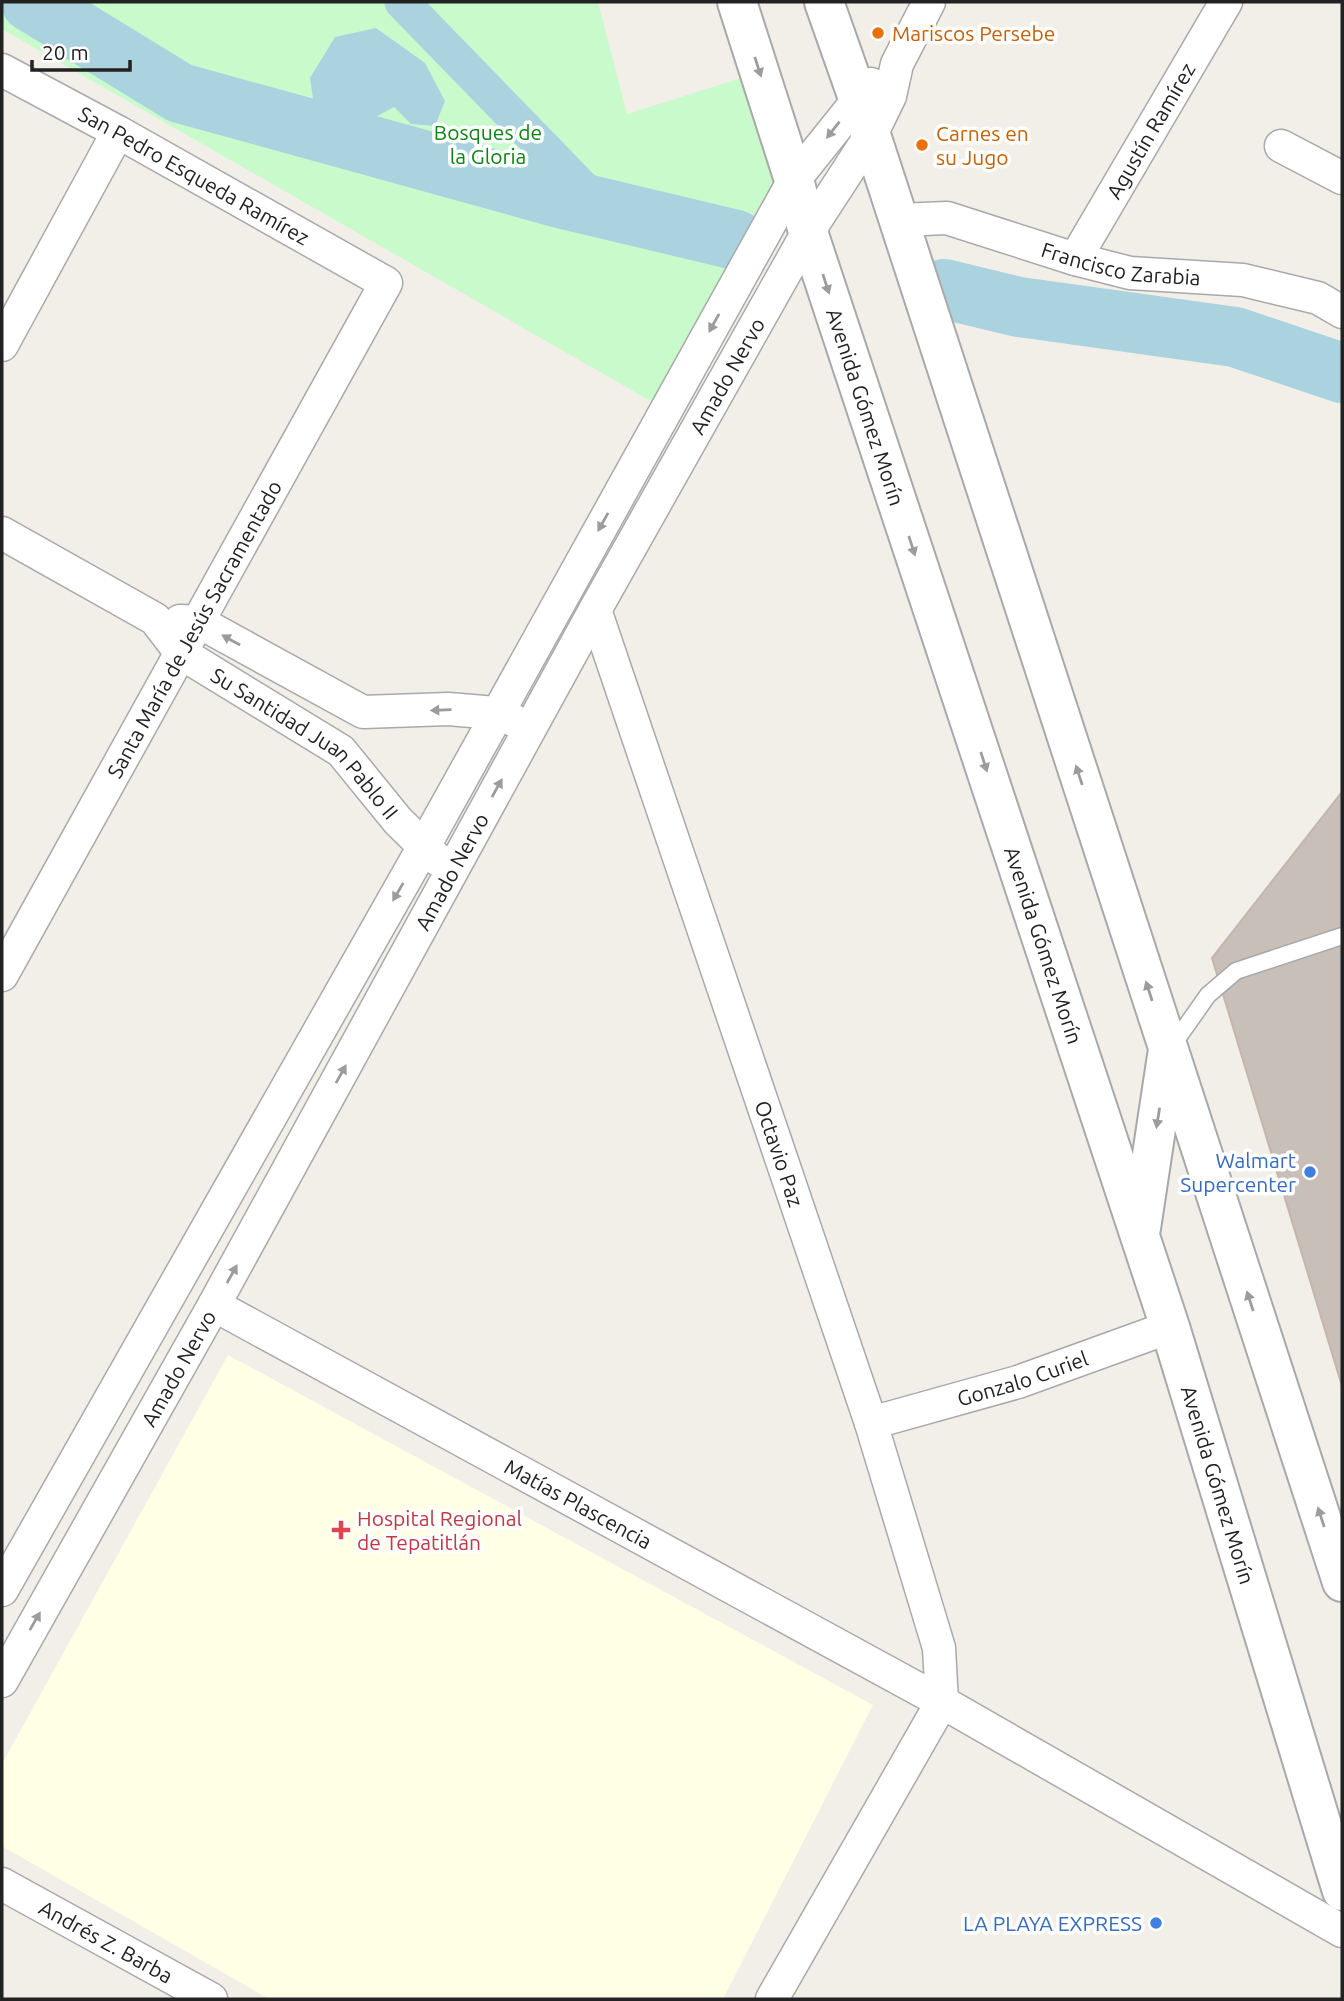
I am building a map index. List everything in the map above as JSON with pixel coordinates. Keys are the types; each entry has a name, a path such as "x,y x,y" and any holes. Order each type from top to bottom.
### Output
{"street":[{"name":"Avenida Gómez Morín","path":"737,2 808,232 1170,1327 1342,1891"},
{"path":"824,2 899,220 1342,1582"},
{"name":"Amado Nervo","path":"2,1681 214,1305 595,610 808,232 871,135 890,96 897,64 929,2"},
{"name":"Agustín Ramírez","path":"1075,259 1226,2"},
{"name":"Amado Nervo","path":"2,1590 13,1542 423,848 794,180 869,86 897,64"},
{"name":"San Pedro Esqueda Ramírez","path":"2,70 386,283"},
{"path":"2,345 118,132"},
{"path":"1281,146 1342,178"},
{"name":"Francisco Zarabia","path":"899,220 947,218 1075,259 1130,273 1243,280 1318,298 1342,312"},
{"name":"Santa María de Jesús Sacramentado","path":"2,975 386,283"},
{"name":"Su Santidad Juan Pablo II","path":"2,533 155,618 199,622 363,712"},
{"name":"Octavio Paz","path":"595,610 871,1423 939,1648 942,1702"},
{"name":"Su Santidad Juan Pablo II","path":"155,618 181,653 341,751 423,848 453,870"},
{"path":"341,751 363,712 448,709 496,713 531,726"},
{"path":"1140,1234 1168,1050"},
{"name":"Matías Plascencia","path":"214,1305 942,1702 1342,1931"},
{"name":"Gonzalo Curiel","path":"871,1423 1018,1382 1170,1327"},
{"path":"772,1999 942,1702"},
{"name":"Andrés Z. Barba","path":"2,1884 211,1999"}],"lane":[{"path":"1168,1050 1208,995 1236,971 1342,936"}],"shaded area":[{"name":"Hospital Regional de Tepatitlán","path":"228,1355 873,1705 723,1999 269,1999 2,1846 2,1764"}],"green space":[{"name":"Bosques de la Gloria","path":"2,2 598,2 627,114 754,74 777,179 656,404 2,29"}],"water":[{"path":"376,28 425,63 445,101 435,126 411,124 394,107 355,128 314,105 310,78 335,37"}],"building":[{"name":"Walmart Supercenter","path":"1342,792 1342,1386 1212,958"}],"waterway":[{"path":"31,2 180,93 560,198 736,240"},
{"path":"402,2 602,208"},
{"path":"944,289 1019,307 1235,337 1342,373"}],"place":[{"name":"Mariscos Persebe","path":"878,33"},
{"name":"Carnes en su Jugo","path":"922,145"},
{"name":"Walmart Supercenter","path":"1310,1172"},
{"name":"Hospital Regional de Tepatitlán","path":"341,1530"},
{"name":"LA PLAYA EXPRESS","path":"1156,1923"}]}
